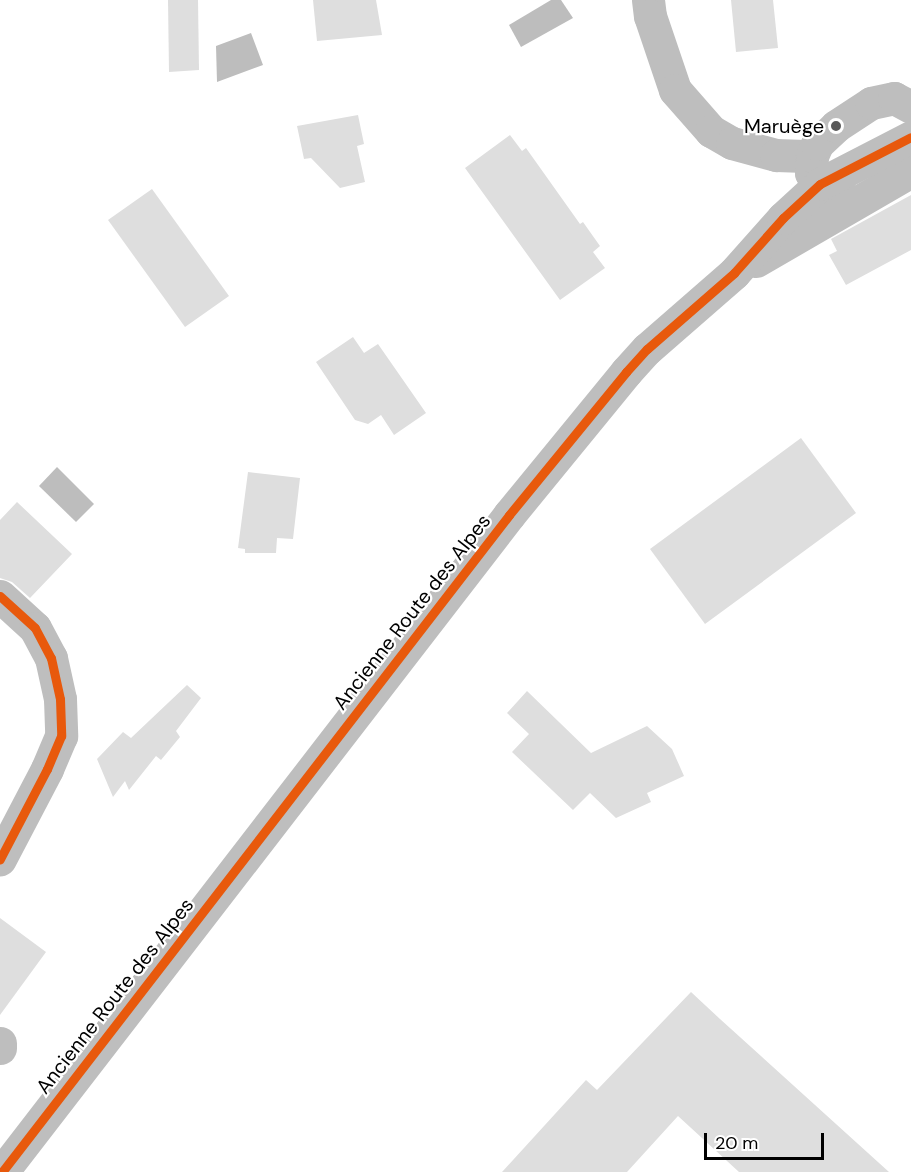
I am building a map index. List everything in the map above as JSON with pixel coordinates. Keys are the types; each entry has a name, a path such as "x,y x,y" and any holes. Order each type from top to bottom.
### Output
{"main road":[{"path":"648,0 650,16 675,90 711,131 732,143 776,155 816,170 853,203"},
{"path":"816,170 817,144 836,126 871,103 894,98 911,107"},
{"name":"Ancienne Route des Alpes","path":"2,1172 548,466 646,349 734,273 783,218 816,170 911,136"},
{"name":"Ancienne Route des Alpes","path":"734,273 911,171"},
{"path":"0,596 35,628 51,658 60,699 61,736 47,769 0,858"},
{"path":"0,1043 0,1048"}],"shaded area":[{"path":"551,0 561,0 573,18 521,47 509,25"},
{"path":"251,33 263,65 217,82 216,46"},
{"path":"57,467 94,504 76,522 39,486"}],"building":[{"path":"168,0 198,0 199,70 169,72"},
{"path":"313,0 376,0 382,35 317,41"},
{"path":"731,0 773,0 778,48 736,52"},
{"path":"358,115 364,144 357,146 365,182 340,188 311,158 304,159 297,126"},
{"path":"510,135 522,151 526,148 580,224 583,222 600,246 593,252 605,268 560,300 465,168"},
{"path":"152,189 229,296 185,327 108,220"},
{"path":"911,195 911,250 846,285 829,255 837,251 831,239"},
{"path":"353,337 364,353 378,344 426,413 394,435 381,415 368,424 355,420 316,362"},
{"path":"801,438 856,513 705,624 650,549"},
{"path":"248,472 300,478 293,539 277,538 276,553 245,553 245,549 238,548"},
{"path":"17,502 72,554 30,598 12,582 0,578 0,520"},
{"path":"187,685 201,698 176,731 180,737 161,760 156,756 129,790 125,781 113,797 97,759 123,732 131,738"},
{"path":"527,691 591,753 647,726 672,749 684,776 647,793 651,802 616,818 590,793 573,810 512,752 529,734 507,713"},
{"path":"0,918 46,952 0,1015"},
{"path":"691,992 889,1172 739,1172 678,1116 627,1172 502,1172 586,1080 597,1090"}],"cycle path":[{"path":"2,1172 509,515 626,372 647,349 734,273 783,218 820,184 911,137"},
{"path":"0,596 35,628 51,658 60,699 61,736 47,769 0,859"}],"place":[{"name":"Maruège","path":"836,126"}]}
